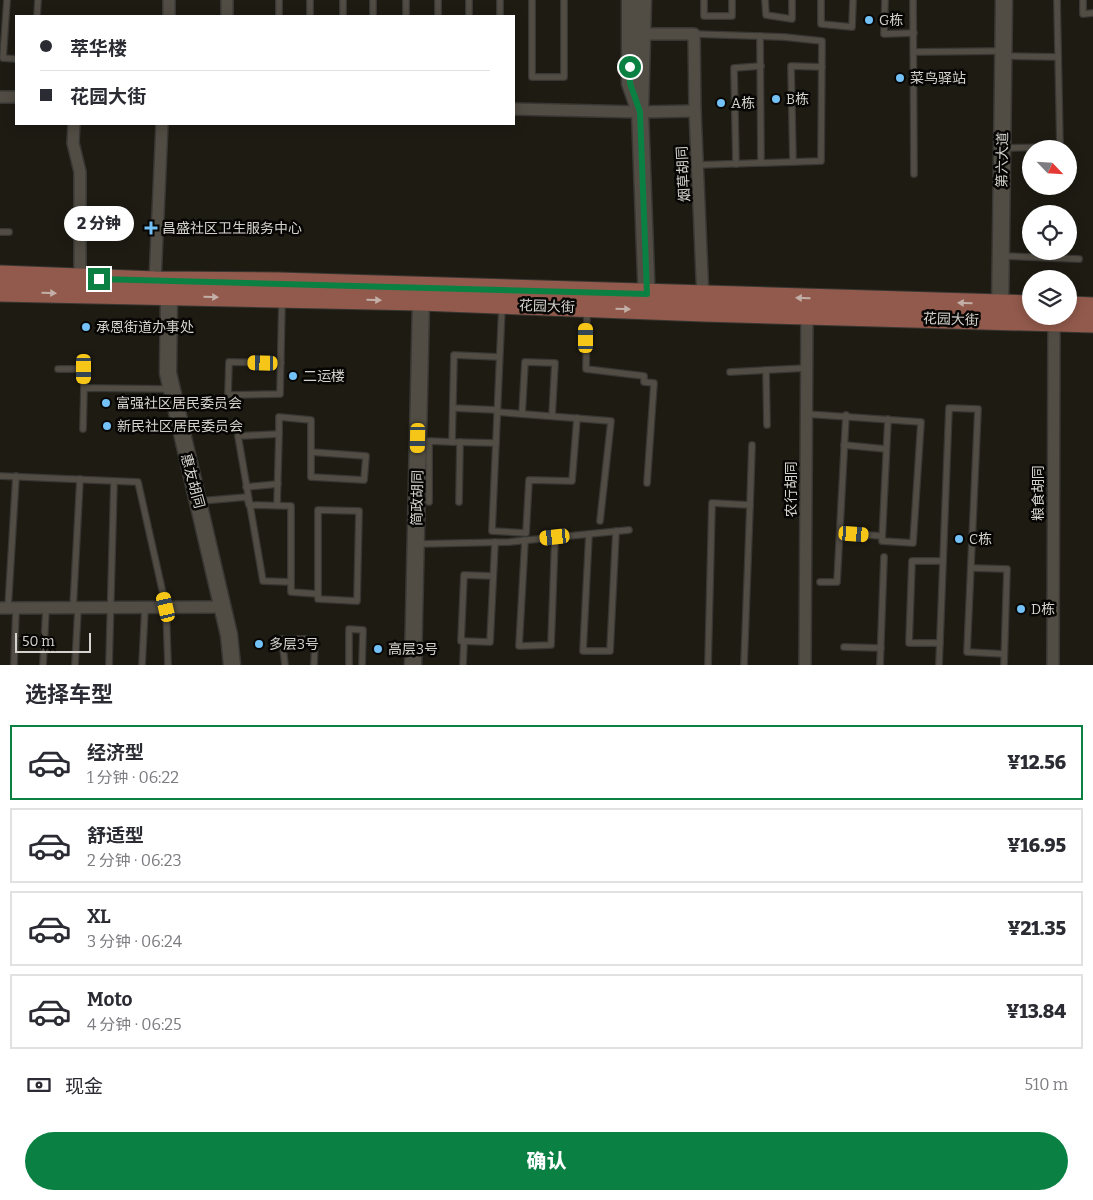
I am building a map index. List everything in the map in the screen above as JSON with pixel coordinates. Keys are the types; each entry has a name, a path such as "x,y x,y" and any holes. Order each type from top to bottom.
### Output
{"main road":[{"name":"花园大街","path":"0,275 155,281 298,283 647,302 1000,312 1022,316"},
{"name":"花园大街","path":"0,292 421,301 586,308 647,302"},
{"name":"花园大街","path":"703,304 807,314 1000,312 1022,307"},
{"path":"1077,306 1093,307"},
{"name":"花园大街","path":"1077,323 1093,323"}],"street":[{"path":"169,0 169,15"},
{"path":"227,0 227,15"},
{"path":"630,0 630,83 640,112"},
{"path":"643,0 640,112 647,302"},
{"name":"第六大道","path":"1000,312 1004,0"},
{"path":"643,34 694,34"},
{"name":"烟草胡同","path":"694,34 695,111 703,304"},
{"path":"0,97 15,98"},
{"path":"515,109 640,112 695,111"},
{"path":"74,125 73,143 80,172 80,278"},
{"path":"155,281 162,125"},
{"name":"惠友胡同","path":"169,296 168,373 179,428 199,502 223,607 232,665"},
{"name":"简政胡同","path":"413,665 421,301"},
{"name":"农行胡同","path":"805,665 807,314"},
{"name":"粮食胡同","path":"1053,665 1054,325"},
{"path":"8,608 223,607"}],"lane":[{"path":"7,0 3,58 15,59"},
{"path":"37,15 38,0"},
{"path":"279,0 279,15"},
{"path":"310,0 310,15"},
{"path":"343,0 343,15"},
{"path":"373,0 373,15"},
{"path":"406,0 406,15"},
{"path":"438,0 438,15"},
{"path":"469,0 470,15"},
{"path":"500,0 500,15"},
{"path":"532,0 532,76 556,77 564,77 564,0"},
{"path":"704,0 704,16 732,16 732,0"},
{"path":"765,0 766,15 792,19 792,0"},
{"path":"821,0 821,24 852,27 853,0"},
{"path":"884,0 884,34 914,33"},
{"path":"913,0 914,174"},
{"path":"1002,148 1060,148 1057,0"},
{"path":"1083,0 1083,14 1093,13"},
{"path":"694,34 760,36 822,41 821,161 697,166"},
{"path":"760,36 762,163"},
{"path":"914,52 1058,57"},
{"path":"736,164 734,68 761,66"},
{"path":"793,162 791,66 822,67"},
{"path":"0,232 9,232"},
{"path":"1001,256 1079,259"},
{"path":"280,363 229,362 228,395 280,394 282,298"},
{"path":"502,304 492,531 526,533 529,480 572,480 577,418"},
{"path":"586,308 586,369 644,376 644,382 654,383 647,483"},
{"path":"452,442 454,356 499,357"},
{"path":"522,414 525,362 555,363 552,416"},
{"path":"730,372 807,368"},
{"path":"58,369 84,369 83,429"},
{"path":"766,370 767,425"},
{"path":"84,388 172,389"},
{"path":"453,408 611,421 600,520"},
{"path":"939,665 949,408 978,409 967,652 1004,654"},
{"path":"806,414 846,416 888,419 921,422 913,543 882,541 888,419"},
{"path":"820,582 837,582 846,416"},
{"path":"277,505 279,417 311,420 311,452 311,478 364,480 366,456 311,452"},
{"path":"278,434 238,436 247,497 264,582 291,582"},
{"path":"429,502 429,441 496,443"},
{"path":"459,502 460,442"},
{"path":"744,665 752,445"},
{"path":"844,445 886,449"},
{"path":"0,476 138,482 166,607 168,665"},
{"path":"14,665 8,608 16,476"},
{"path":"75,665 75,609 80,479"},
{"path":"108,665 114,481"},
{"path":"246,487 278,484"},
{"path":"199,502 247,497"},
{"path":"708,665 712,504 750,506"},
{"path":"249,505 291,506 291,592 318,594"},
{"path":"318,510 359,511 357,601 318,599 318,594 318,510"},
{"path":"416,544 495,542 629,530"},
{"path":"589,534 583,651 610,651 616,531"},
{"path":"840,533 882,536"},
{"path":"525,540 519,646 551,646 555,537"},
{"path":"493,576 464,575 461,641 490,642 495,542"},
{"path":"880,665 884,557"},
{"path":"940,644 909,643 912,561 943,561"},
{"path":"972,568 1007,569 1004,665"},
{"path":"142,665 144,608"},
{"path":"43,665 46,609"},
{"path":"349,665 349,630 363,630 362,665"},
{"path":"285,665 282,639 315,639 314,665"},
{"path":"463,665 464,641"},
{"path":"844,647 880,648"}],"place":[{"name":"G栋","path":"869,20"},
{"name":"菜鸟驿站","path":"900,78"},
{"name":"B栋","path":"776,99"},
{"name":"A栋","path":"721,103"},
{"name":"昌盛社区卫生服务中心","path":"151,228"},
{"name":"承恩街道办事处","path":"86,327"},
{"name":"二运楼","path":"293,376"},
{"name":"富强社区居民委员会","path":"106,403"},
{"name":"新民社区居民委员会","path":"107,426"},
{"name":"C栋","path":"959,539"},
{"name":"D栋","path":"1021,609"},
{"name":"多层3号","path":"259,644"},
{"name":"高层3号","path":"378,649"}],"route":[{"path":"99,279 647,294 640,112 630,83 630,67"}]}
